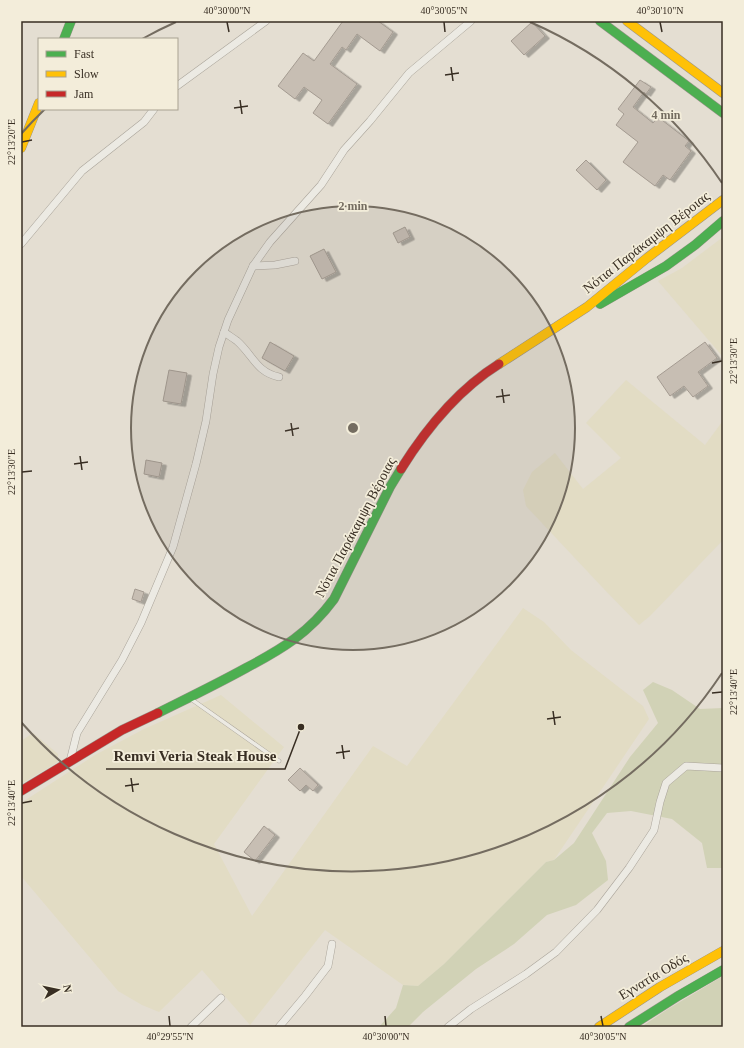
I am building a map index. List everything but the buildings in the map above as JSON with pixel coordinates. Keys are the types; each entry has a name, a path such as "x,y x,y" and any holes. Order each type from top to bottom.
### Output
{"main road":[{"path":"64,38 71,21"},
{"path":"600,21 723,113"},
{"path":"627,21 723,93"},
{"path":"21,148 38,106"},
{"name":"Νότια Παράκαμψη Βέροιας","path":"21,792 122,730 216,686 281,649 309,628 323,614 334,599 390,487 412,451 440,415 470,386 492,368 588,307 635,268 723,200"},
{"name":"Νότια Παράκαμψη Βέροιας","path":"588,307 599,305 620,292 646,279 687,252 723,221"},
{"name":"Εγνατία Οδός","path":"599,1027 662,985 723,951"},
{"path":"629,1027 723,970"}],"street":[{"path":"178,85 266,21"},
{"path":"70,761 77,733 122,660 138,629 173,547 196,464 206,421 213,374 224,332 231,313 253,266 270,242 321,185 344,150 409,73 471,21"},
{"path":"21,244 82,171 144,122 153,110"},
{"path":"253,266 275,265 295,261"},
{"path":"224,332 238,342 254,363 270,375 280,377"},
{"path":"448,1027 471,1009 526,974 556,952 597,910 629,868 654,830 666,783 686,766 723,768"},
{"path":"279,1027 306,996 328,966 332,944"},
{"path":"191,1027 221,998"}],"lane":[{"path":"190,698 279,761"}],"shaded area":[{"path":"723,237 723,357 658,281 682,268"},
{"path":"626,380 705,445 722,422 723,423 723,540 650,616 639,625 526,506 523,490 532,472 555,453 583,489 621,458 586,423"},
{"path":"523,608 544,622 571,650 643,706 649,719 554,860 546,862 444,964 418,986 403,985 325,930 250,1025 202,970 159,1012 142,1005 118,991 21,876 21,803 95,755 144,729 221,695 284,747 214,844 252,916 373,746 407,766"},
{"path":"33,733 58,754 58,762 21,784 21,741"}],"green space":[{"path":"653,682 672,690 700,709 723,708 723,868 707,868 702,843 672,819 631,811 607,813 592,833 606,861 608,880 576,905 547,915 514,944 476,969 423,1012 408,1027 379,1027 396,1008 403,985 418,986 444,964 546,862 554,860 574,843 630,757 658,723 643,690"},
{"path":"723,976 723,1024 719,1027 641,1027 668,1009"}],"traffic: fast":[{"path":"64,38 71,21"},
{"path":"600,21 723,113"},
{"path":"600,304 666,266 695,245 723,221"},
{"path":"158,713 224,680 283,647 305,631 325,611 334,599 390,487 401,469"},
{"path":"629,1027 723,970"}],"traffic: slow":[{"path":"627,21 723,93"},
{"path":"21,148 38,106"},
{"path":"499,364 587,307 647,258 723,200"},
{"path":"599,1027 660,987 723,951"}],"traffic: jam":[{"path":"401,469 421,439 444,411 470,385 499,364"},
{"path":"21,791 122,730 158,713"}],"place":[{"name":"Remvi Veria Steak House","path":"301,727"}]}
